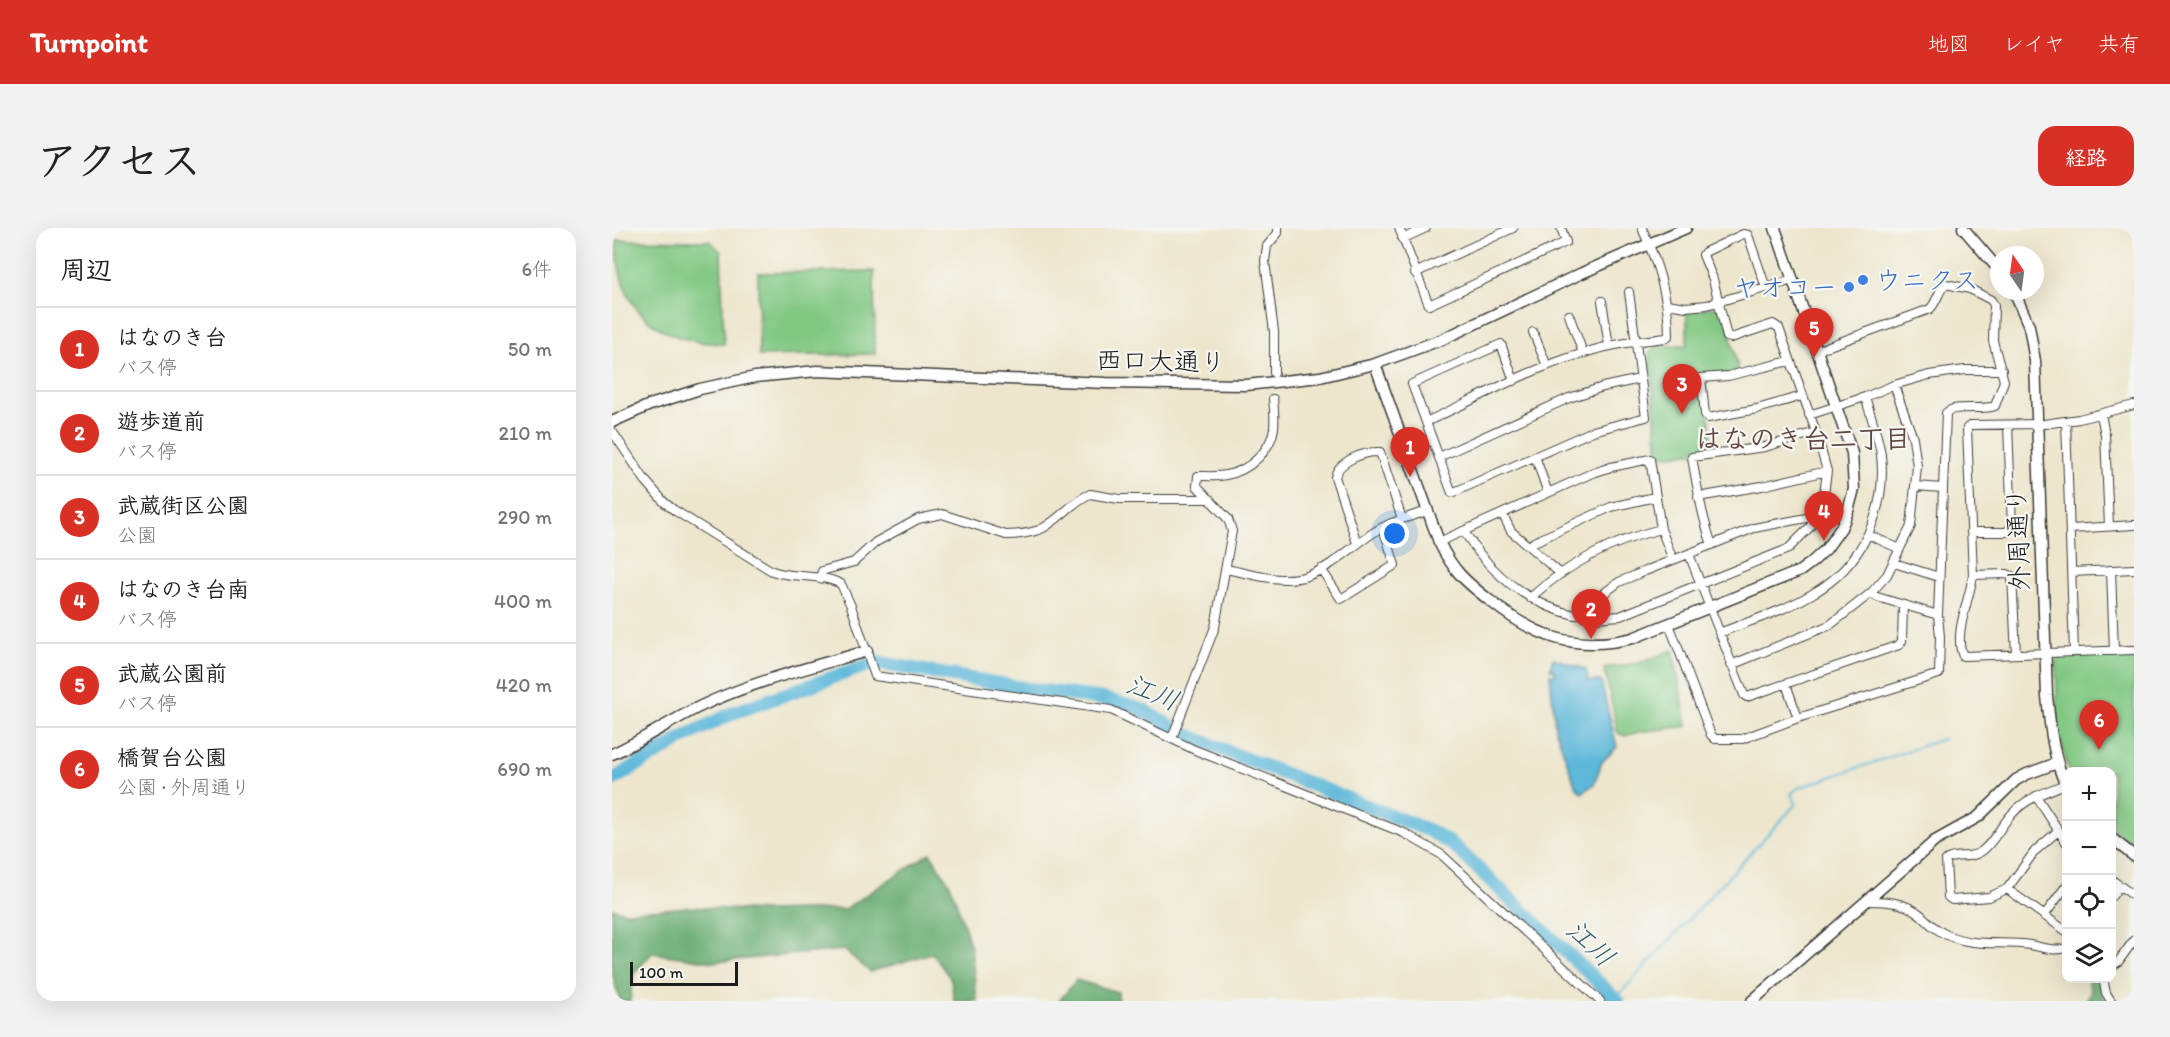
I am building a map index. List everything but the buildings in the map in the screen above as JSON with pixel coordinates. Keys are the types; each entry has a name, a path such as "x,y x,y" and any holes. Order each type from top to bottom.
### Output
{"street":[{"path":"1274,373 1274,332 1265,261 1268,246 1278,233 1278,228"},
{"path":"1399,228 1429,305 1566,242 1561,228"},
{"path":"1402,239 1426,228"},
{"path":"1415,273 1513,228"},
{"path":"1426,422 1547,366 1583,353 1635,341 1666,338 1669,335 1667,304 1659,268 1642,228"},
{"name":"西口大通り","path":"612,422 651,405 700,389 781,374 846,371 952,378 1246,386 1309,379 1375,364 1443,339 1686,228"},
{"path":"1375,364 1439,542 1446,558 1461,579 1513,619 1534,631 1555,639 1588,644 1633,638 1800,571 1826,549 1841,528 1854,489 1852,453 1774,228"},
{"path":"1963,228 1990,260"},
{"path":"1594,618 1608,619 1620,616 1788,549 1810,527 1817,516 1823,502 1827,471 1776,325 1731,338 1727,337 1713,279 1703,255 1743,234 1748,235 1766,288"},
{"path":"1667,304 1686,307 1707,305 1793,280"},
{"path":"1669,624 1711,735 1715,739 1743,739 1798,718 1938,675 1940,672 1938,615 1946,413 1952,409 1995,406 2004,381 1993,341 1994,305 1991,300 1970,289 1946,284 1941,288 1937,302 1930,309 1818,350"},
{"path":"1514,381 1501,344 1412,384 1452,493 1593,430 1646,417 1629,292"},
{"name":"外周通り","path":"2018,300 2025,313 2032,342 2050,726 2057,762 2062,774"},
{"path":"1602,301 1609,346"},
{"path":"1569,315 1583,353"},
{"path":"1533,332 1547,366"},
{"path":"1790,361 1728,376 1701,378 1705,414 1708,418 1730,415 1802,396"},
{"path":"1809,415 1929,375 1956,371 2002,370"},
{"path":"1439,457 1569,398 1603,387 1640,379"},
{"path":"1731,665 1830,625 1871,593 1894,563 1911,526 1917,453 1894,385"},
{"path":"1719,633 1791,605 1820,590 1847,566 1869,535 1880,497 1882,472 1878,440 1865,397"},
{"path":"1172,738 1215,627 1232,531 1228,519 1197,486 1198,476 1227,475 1238,471 1261,455 1268,446 1274,429 1273,399"},
{"path":"2134,405 2066,421 1971,425 1967,428 1973,575 1963,615 1960,641 1963,656 2134,650"},
{"path":"2101,414 2105,435 2109,526"},
{"path":"2066,421 2074,652"},
{"path":"1971,532 2007,532 2012,526 2008,425"},
{"path":"612,431 652,490 674,510 772,571 841,584 875,676 1111,710 1195,750 1404,833 1442,855 1600,1001"},
{"path":"1712,544 1698,496 1692,457 1765,447 1815,432"},
{"path":"1406,450 1431,439"},
{"path":"1357,543 1335,477 1336,472 1356,457 1380,452 1402,519"},
{"path":"1535,456 1548,493"},
{"path":"1439,542 1590,474 1650,459 1661,529 1673,560"},
{"path":"1698,496 1762,486 1827,471"},
{"path":"1916,486 1942,488"},
{"path":"820,579 822,571 855,562 876,542 918,519 942,514 999,533 1015,535 1040,529 1090,494 1119,499 1210,499"},
{"path":"1529,546 1611,507 1655,497"},
{"path":"1226,569 1262,577 1307,576 1325,568 1357,543 1383,527 1427,511"},
{"path":"1503,514 1511,531 1561,574"},
{"path":"1463,531 1491,565 1530,598 1541,605 1575,615 1619,582 1754,528 1817,516"},
{"path":"2070,529 2134,525"},
{"path":"1321,569 1341,599 1395,565 1383,527"},
{"path":"1530,598 1561,574 1597,552 1632,537 1661,529"},
{"path":"1869,535 1900,549"},
{"path":"1689,554 1745,697 1899,645 1902,641 1903,605"},
{"path":"1894,563 1939,577"},
{"path":"2072,572 2134,569"},
{"path":"2110,570 2114,651"},
{"path":"1973,575 2007,574 2012,576 2016,654"},
{"path":"1871,593 1877,597 1938,615"},
{"path":"612,754 702,706 732,693 784,675 868,653"},
{"path":"1786,684 1798,718"},
{"path":"1752,1001 1935,841 1978,817 2016,780 2057,762"},
{"path":"2058,831 2035,851 2007,889 1989,897 1952,900 1947,895 1946,860 1950,857 1973,856 1983,850 2013,812 2036,796 2062,786"},
{"path":"2036,796 2062,836"},
{"path":"2116,842 2134,856"},
{"path":"2116,884 2134,897"},
{"path":"2007,889 2064,929"},
{"path":"2044,916 2062,893"},
{"path":"1868,901 1895,902 1905,905 1921,915 1936,929 1965,941 2030,945 2054,950 2062,949"},
{"path":"2116,963 2134,940"},
{"path":"2104,983 2111,1001"}],"green space":[{"path":"617,240 710,241 721,252 724,344 679,337 660,329 645,318 633,303 624,285"},
{"path":"874,271 875,354 759,356 758,273"},
{"path":"1724,307 1738,369 1737,373 1705,376 1713,451 1658,456 1650,352 1658,346 1687,345 1687,310"},
{"path":"1673,650 1687,726 1638,732 1625,736 1618,733 1604,668 1639,663"},
{"path":"2134,653 2134,847 2116,831 2116,767 2067,767 2058,732 2056,662 2061,656"},
{"path":"930,853 951,886 971,947 977,1001 954,1001 951,979 932,953 870,972 844,950 713,962 652,953 633,975 630,1001 620,1001 612,973 612,908 625,912 689,907 765,911 845,909"},
{"path":"1076,980 1118,992 1118,1001 1059,1001"},
{"path":"2089,983 2100,983 2102,995 2106,1001 2085,1001 2091,993"}],"water":[{"path":"1553,658 1586,669 1588,681 1601,681 1617,747 1602,762 1594,784 1582,793 1576,787 1555,728 1550,674 1555,674 1555,670 1550,669"}],"waterway":[{"name":"江川","path":"612,780 688,735 735,712 879,663 1028,689 1104,699 1145,711 1178,731 1430,831 1453,845 1618,1001"},
{"path":"1613,1001 1796,804 1791,794 1798,788 1943,739"}],"place":[{"name":"ウニクス","path":"1863,280"},
{"name":"ヤオコー","path":"1849,287"},
{"name":"武蔵公園前","path":"1814,358"},
{"name":"武蔵街区公園","path":"1682,414"},
{"name":"はなのき台","path":"1410,477"},
{"name":"はなのき台南","path":"1824,541"},
{"name":"遊歩道前","path":"1591,639"},
{"name":"橋賀台公園","path":"2099,750"}],"district":[{"name":"はなのき台二丁目","path":"1803,438"}]}
